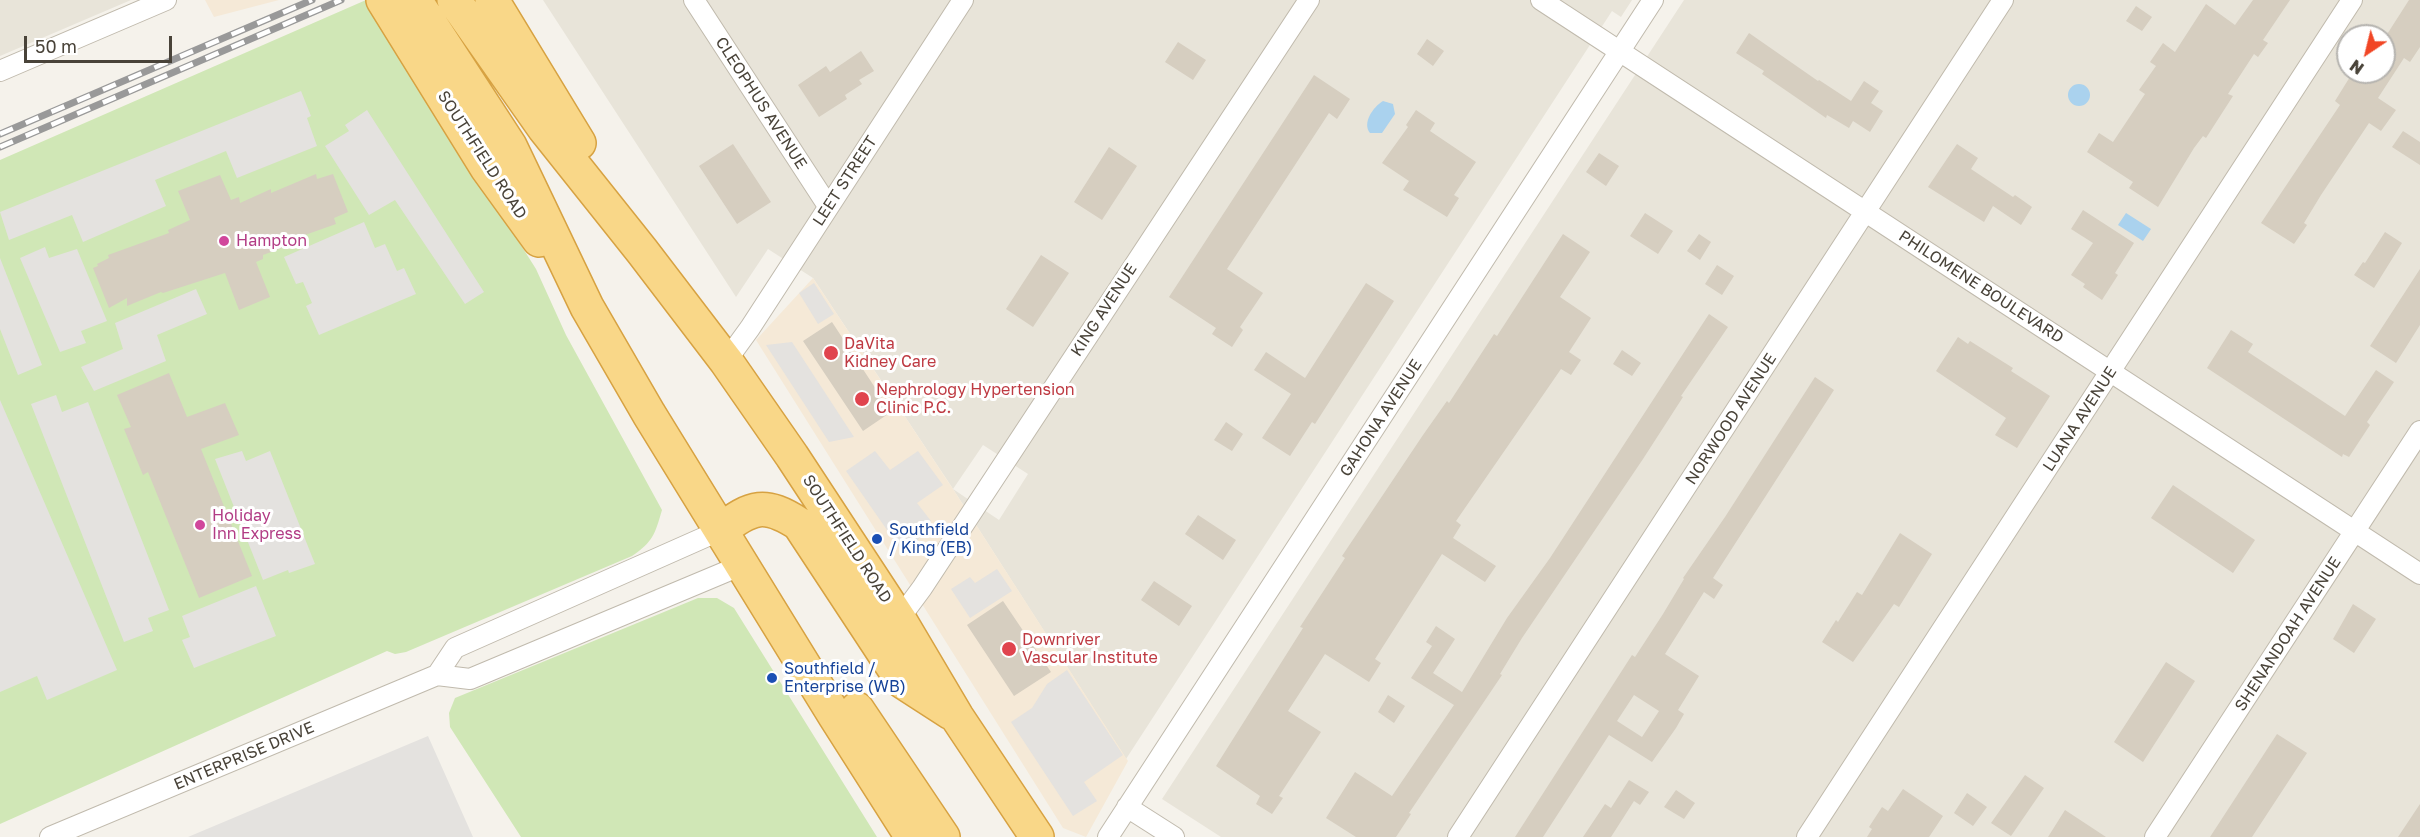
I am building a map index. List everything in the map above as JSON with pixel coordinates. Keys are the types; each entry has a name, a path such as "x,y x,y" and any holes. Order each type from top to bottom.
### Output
{"highway":[{"name":"SOUTHFIELD ROAD","path":"383,0 487,168 587,307"},
{"name":"SOUTHFIELD ROAD","path":"415,0 510,146 587,307 649,414 912,837"},
{"name":"SOUTHFIELD ROAD","path":"454,0 544,128 642,250 726,361 792,456 899,619 1024,832"},
{"name":"SOUTHFIELD ROAD","path":"492,0 642,250"},
{"path":"721,530 750,510 767,508 799,524 903,682 957,717"},
{"path":"750,578 816,644 859,713 943,837"}],"street":[{"path":"0,71 166,0"},
{"name":"CLEOPHUS AVENUE","path":"694,0 828,206"},
{"name":"LEET STREET","path":"726,361 963,0"},
{"name":"KING AVENUE","path":"899,619 922,588 1309,0"},
{"name":"PHILOMENE BOULEVARD","path":"1541,0 2420,574"},
{"name":"GAHONA AVENUE","path":"1108,837 1653,0"},
{"name":"NORWOOD AVENUE","path":"1458,837 2003,0"},
{"name":"LUANA AVENUE","path":"1807,837 2352,0"},
{"name":"SHENANDOAH AVENUE","path":"2155,837 2420,430"},
{"path":"437,675 455,648 721,530"},
{"name":"ENTERPRISE DRIVE","path":"50,837 437,675 470,679 750,578"},
{"path":"1127,807 1174,837"}],"shaded area":[{"path":"0,0 131,0 0,56"},
{"path":"205,0 279,0 214,17"},
{"path":"543,0 1632,0 1621,17 1612,11 1126,759 953,489 813,278 768,249 736,297","holes":["983,445 1028,474 999,520 953,489"]},
{"path":"1684,0 2420,0 2420,837 1221,837 1162,799"},
{"path":"301,91 311,116 307,118 317,146 237,178 226,151 155,180 166,206 83,242 72,215 9,240 0,212"},
{"path":"367,110 484,292 465,304 395,200 369,215 325,146 349,131 345,125"},
{"path":"364,222 375,248 385,244 397,271 404,268 416,294 319,335 306,306 312,303 303,282 296,284 284,257"},
{"path":"45,247 49,258 77,249 107,321 81,331 86,343 60,352 20,258"},
{"path":"0,258 42,365 18,375 0,329"},
{"path":"813,278 953,489 1128,761 1086,837 1063,828 756,340"},
{"path":"814,283 834,314 818,324 799,293"},
{"path":"196,289 207,314 157,335 166,361 94,391 81,367 123,349 115,323"},
{"path":"792,342 854,437 829,442 766,345"},
{"path":"56,395 62,412 88,402 169,610 148,618 153,631 124,642 31,404"},
{"path":"0,400 117,670 47,700 37,676 0,692"},
{"path":"242,451 246,461 270,451 315,564 289,573 288,570 263,580 215,459"},
{"path":"875,451 890,470 918,451 943,485 917,503 931,521 915,544 903,553 846,471"},
{"path":"997,569 1012,591 970,618 951,589 970,577 975,583"},
{"path":"256,586 276,636 194,668 182,640 190,637 182,616"},
{"path":"1067,670 1123,755 1084,782 1097,801 1073,816 1011,722 1032,708 1047,684"},
{"path":"428,736 473,837 188,837"}],"green space":[{"path":"366,0 536,269 566,335 662,510 655,531 649,542 632,556 406,652 395,654 387,651 0,824 0,160"},
{"path":"698,598 717,598 734,608 877,837 521,837 450,727 449,713 455,698"}],"water":[{"path":"2079,84 2087,87 2090,95 2087,103 2079,106 2071,103 2068,95 2071,87"},
{"path":"1383,101 1393,104 1395,114 1382,133 1370,133 1368,120"},
{"path":"2126,213 2151,229 2143,241 2118,225"}],"building":[{"path":"2253,0 2290,0 2263,40 2268,43 2258,57 2254,54 2228,94 2233,96 2206,138 2203,136 2194,148 2158,207 2129,188 2133,182 2087,152 2099,133 2113,142 2145,94 2139,90 2156,66 2150,62 2163,43 2175,52 2206,4 2235,25"},
{"path":"2409,0 2420,0 2420,47 2410,62 2404,58 2396,70 2396,24 2394,24"},
{"path":"2136,6 2152,17 2142,31 2126,21"},
{"path":"1749,33 1851,101 1864,81 1879,91 1871,103 1883,111 1870,132 1853,121 1849,128 1827,115 1826,118 1762,74 1764,71 1736,53"},
{"path":"1427,39 1444,51 1433,66 1417,54"},
{"path":"1178,42 1206,60 1193,80 1165,62"},
{"path":"861,51 874,71 859,80 862,84 845,95 847,99 819,117 798,85 826,66 830,72"},
{"path":"1314,75 1350,99 1337,119 1329,113 1227,269 1263,293 1240,327 1243,330 1232,347 1212,334 1216,328 1169,297"},
{"path":"2346,84 2387,84 2378,98 2396,110 2381,131 2369,123 2321,195 2304,223 2307,225 2294,244 2261,223 2340,105 2335,101"},
{"path":"1416,110 1435,123 1430,131 1476,162 1454,195 1459,198 1447,217 1403,190 1409,181 1382,163 1408,127 1406,125"},
{"path":"2403,131 2420,142 2420,165 2392,147"},
{"path":"733,144 771,202 737,224 699,166"},
{"path":"1957,144 1978,158 1971,169 2032,207 2021,225 1993,206 1984,222 1928,187"},
{"path":"1109,147 1137,166 1102,220 1074,202"},
{"path":"1599,153 1619,166 1606,186 1586,172"},
{"name":"Hampton","path":"316,174 317,179 333,174 348,212 334,218 336,224 305,235 306,239 263,255 263,259 256,262 270,297 239,310 225,273 161,292 127,306 127,298 109,308 93,268 109,258 108,255 169,233 168,230 190,220 178,191 220,175 231,200 239,197 240,203 271,189 271,193"},
{"path":"2083,210 2134,243 2115,273 2118,275 2102,300 2083,287 2085,284 2071,275 2093,243 2071,229"},
{"path":"1645,213 1673,231 1658,254 1630,236"},
{"path":"2385,232 2402,243 2374,288 2354,275 2363,262 2365,263"},
{"path":"1563,234 1590,252 1560,297 1591,318 1569,352 1581,360 1571,375 1561,369 1456,521 1461,525 1453,538 1496,566 1485,582 1442,554 1375,659 1381,663 1369,682 1325,654 1288,711 1321,732 1279,796 1283,798 1272,814 1256,804 1260,796 1216,766 1303,628 1300,627 1345,558 1342,556 1423,435 1447,401 1449,403 1494,334 1497,336"},
{"path":"1699,234 1711,242 1700,260 1687,251"},
{"path":"1041,255 1069,273 1033,327 1006,309"},
{"path":"1717,265 1734,276 1722,295 1705,284"},
{"path":"2420,269 2420,325 2396,363 2370,346"},
{"path":"1366,283 1394,301 1315,424 1312,422 1290,456 1262,438 1291,394 1254,370 1266,352 1305,378"},
{"path":"1709,314 1728,327 1681,396 1683,397 1643,459 1522,638 1500,674 1502,675 1409,813 1411,814 1396,837 1356,837 1326,818 1355,772 1392,796 1454,705 1411,678 1432,646 1426,642 1436,626 1455,639 1433,673 1462,692 1507,618 1550,558"},
{"path":"832,322 891,412 863,431 803,341"},
{"path":"2231,330 2253,344 2248,352 2345,416 2376,370 2394,382 2367,422 2370,425 2349,457 2343,454 2342,457 2207,368"},
{"path":"1958,337 1968,344 1970,341 2013,368 2011,371 2050,396 2017,448 1995,435 2006,418 1936,371"},
{"path":"1622,350 1641,363 1632,376 1613,364"},
{"name":"Holiday Inn Express","path":"169,373 187,417 225,403 239,435 201,449 252,576 199,598 148,472 143,475 124,429 131,427 117,395"},
{"path":"1815,377 1834,390 1713,578 1723,585 1714,599 1704,592 1665,654 1699,676 1678,710 1684,714 1652,762 1609,735 1543,837 1515,837 1632,655 1635,657 1683,578","holes":["1634,695 1659,711 1642,737 1617,721"]},
{"path":"1226,422 1243,434 1232,451 1214,440"},
{"path":"2173,485 2255,540 2233,573 2151,518"},
{"path":"1198,515 1236,540 1223,560 1185,534"},
{"path":"1900,533 1932,554 1899,607 1894,604 1853,662 1822,642 1857,592 1862,595"},
{"path":"1154,581 1192,606 1179,626 1141,600"},
{"name":"Downriver Vascular Institute","path":"1003,601 1051,672 1014,696 967,625"},
{"path":"2353,604 2376,619 2354,653 2333,639"},
{"path":"2166,662 2195,681 2143,762 2114,742"},
{"path":"1388,695 1405,706 1394,723 1378,712"},
{"path":"2277,734 2307,753 2252,837 2210,837"},
{"path":"2025,775 2044,788 2011,836 1991,823"},
{"path":"1629,780 1649,792 1640,805 1634,801 1611,837 1583,837 1605,804 1611,808"},
{"path":"1903,789 1943,816 1929,837 1867,837 1872,829 1869,827 1882,807 1888,811"},
{"path":"1676,790 1695,803 1684,819 1664,807"},
{"path":"1967,793 1987,807 1973,826 1954,813"},
{"path":"2420,804 2420,837 2398,837"},
{"path":"2065,810 2106,837 2048,837"}],"railway":[{"path":"0,134 312,0"},
{"path":"0,147 341,0"}],"place":[{"name":"Hampton","path":"224,241"},
{"name":"DaVita Kidney Care","path":"831,353"},
{"name":"Nephrology Hypertension Clinic P.C.","path":"862,399"},
{"name":"Holiday Inn Express","path":"200,525"},
{"name":"Southfield / King (EB)","path":"877,539"},
{"name":"Downriver Vascular Institute","path":"1009,649"},
{"name":"Southfield / Enterprise (WB)","path":"772,678"}]}
